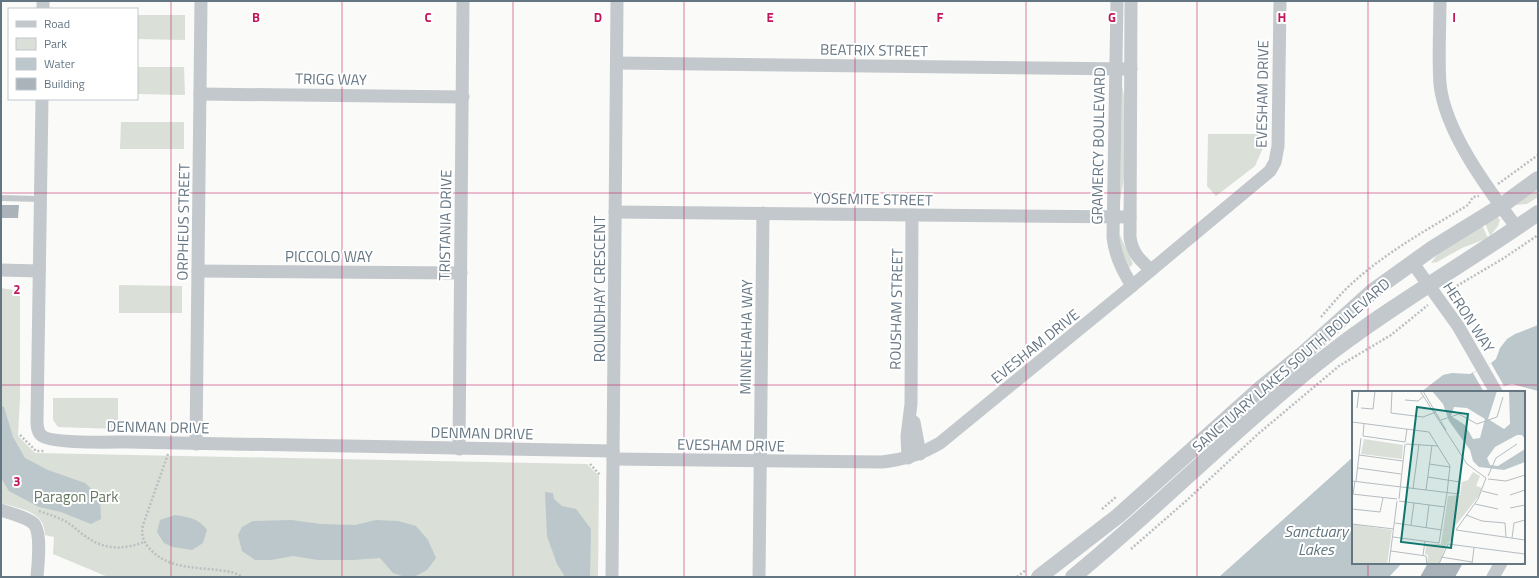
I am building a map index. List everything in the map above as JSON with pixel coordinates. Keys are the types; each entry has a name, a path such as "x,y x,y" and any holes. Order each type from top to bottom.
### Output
{"street":[{"name":"ORPHEUS STREET","path":"196,444 201,1"},
{"name":"TRISTANIA DRIVE","path":"459,449 463,1"},
{"name":"ROUNDHAY CRESCENT","path":"612,577 617,1"},
{"name":"GRAMERCY BOULEVARD","path":"1117,1 1114,68 1113,237 1114,250 1132,286"},
{"path":"1131,1 1130,237 1133,250 1137,257 1151,270"},
{"name":"EVESHAM DRIVE","path":"613,455 761,461 882,462 914,456 933,448 950,436 1263,179 1273,167 1277,157 1278,146 1280,1"},
{"path":"1440,1 1440,84 1445,106 1455,134 1501,206 1517,228"},
{"name":"BEATRIX STREET","path":"617,63 1131,69"},
{"name":"TRIGG WAY","path":"200,94 462,97"},
{"name":"DENMAN DRIVE","path":"42,100 37,420 37,426 41,435 50,440 60,441 459,449 613,455"},
{"name":"SANCTUARY LAKES SOUTH BOULEVARD","path":"1039,577 1059,571 1260,388 1304,353 1373,291 1412,262 1501,206 1538,179"},
{"name":"YOSEMITE STREET","path":"615,212 1130,217"},
{"name":"SANCTUARY LAKES SOUTH BOULEVARD","path":"1073,577 1299,378 1334,351 1433,291 1538,213"},
{"name":"MINNEHAHA WAY","path":"761,461 763,214"},
{"name":"ROUSHAM STREET","path":"912,215 911,404 907,436 914,456"},
{"name":"HERON WAY","path":"1412,262 1458,326 1495,391"},
{"path":"1,270 39,271"},
{"name":"PICCOLO WAY","path":"198,271 461,273"},
{"path":"759,577 761,461"},
{"path":"1,510 30,520 36,528 38,537 37,577"},
{"path":"1493,577 1500,564"}],"lane":[{"path":"1,198 41,199"}],"path":[{"path":"1127,552 1186,501 1258,434 1339,366 1391,334 1433,291 1504,258 1538,235"},
{"path":"20,435 36,451 48,451"},
{"path":"175,454 167,455 152,497 143,525 142,531 144,542 155,554 168,562 194,569 232,572 242,577"},
{"path":"589,462 601,476 601,481"},
{"path":"38,510 67,522 91,541 99,544 121,548 144,542"}],"green space":[{"path":"138,15 185,15 185,40 138,39"},
{"path":"138,67 184,67 185,95 138,94"},
{"path":"1122,85 1125,101 1124,179 1120,201"},
{"path":"121,122 184,122 184,149 120,149"},
{"path":"1208,134 1263,134 1263,148 1255,166 1216,196 1207,186"},
{"path":"1538,188 1538,197 1527,204 1516,205"},
{"path":"1498,217 1500,220 1498,226 1490,236 1485,223"},
{"path":"1482,225 1488,238 1462,248 1437,262 1431,263 1439,252"},
{"path":"1119,233 1133,264 1129,268 1122,254"},
{"path":"119,285 182,286 182,313 119,313"},
{"name":"Paragon Park","path":"1,288 14,290 20,296 20,397 18,436 35,453 587,464 599,476 598,577 108,577 53,554 54,537 45,535 44,527 36,516 23,509 1,503"},
{"path":"53,398 118,398 118,429 58,427 53,420"}],"water":[{"path":"1538,325 1538,391 1512,384 1494,391 1422,391 1443,375 1452,373 1470,374 1491,363 1496,359 1500,348 1507,339 1515,334"},
{"path":"1,406 4,407 13,437 25,458 48,470 85,483 100,497 101,519 91,524 61,512 39,507 9,491 1,478"},
{"name":"Sanctuary Lakes","path":"1352,458 1352,564 1401,564 1389,577 1219,577"},
{"path":"545,492 553,493 554,499 562,506 576,509 591,529 590,577 565,577 557,564 547,536"},
{"path":"175,515 192,519 204,526 207,530 203,543 192,550 173,547 164,543 157,532 160,520"},
{"path":"291,520 321,524 355,525 376,520 398,521 416,526 428,540 436,558 427,570 414,577 405,577 393,573 380,558 318,560 293,556 271,560 255,560 242,551 238,535 242,527 253,521"}],"pier":[{"path":"1491,363 1504,386 1494,391 1483,391 1473,373"}],"building":[{"path":"1,205 19,205 18,218 1,218"},
{"path":"1427,564 1462,564 1455,577 1420,577"}]}
